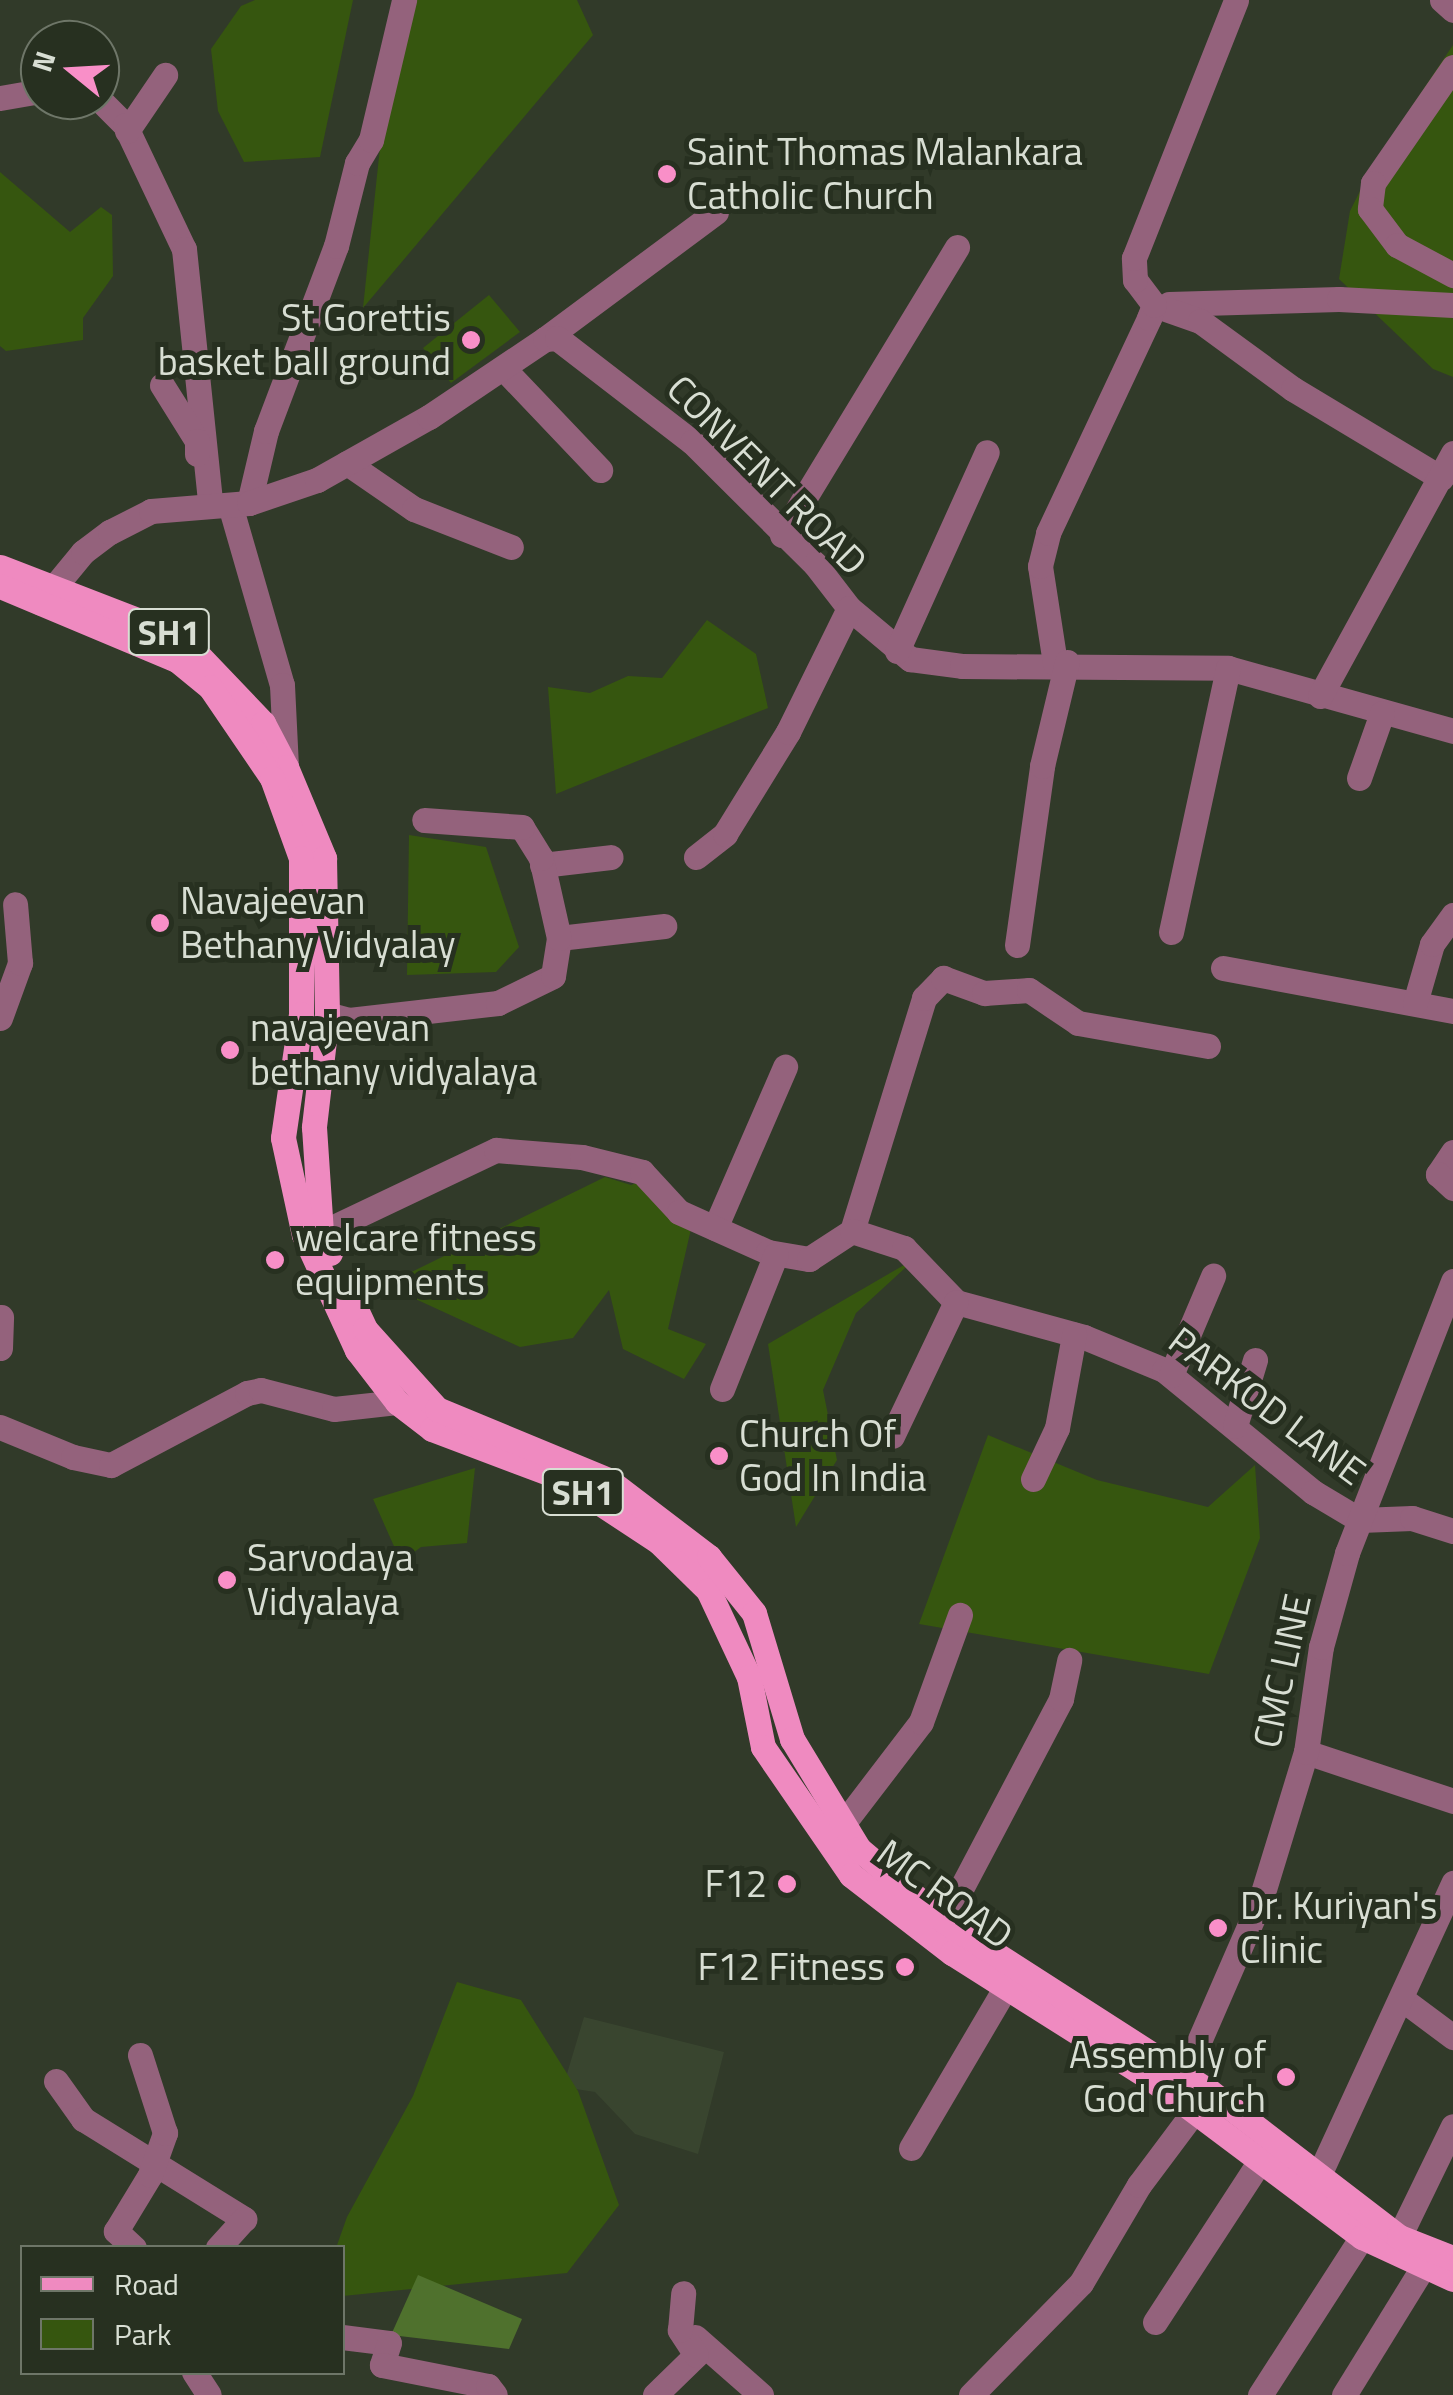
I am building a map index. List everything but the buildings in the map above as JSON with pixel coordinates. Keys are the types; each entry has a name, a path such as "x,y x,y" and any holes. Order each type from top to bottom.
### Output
{"main road":[{"name":"MC ROAD","path":"0,568 177,660 210,687 272,778 301,858 301,1014 284,1138 304,1235 357,1350 397,1402 432,1429 562,1478 660,1542 708,1590 749,1678 763,1747 851,1875 952,1953 1185,2095 1209,2091 1399,2237 1453,2258"},
{"name":"MC ROAD","path":"0,586 49,594 181,637 262,724 286,767 324,858 327,1014 314,1127 321,1233 365,1329 437,1408 608,1480 710,1557 754,1613 792,1740 859,1850 944,1921 1185,2095 1260,2161 1362,2237 1453,2280"}],"street":[{"path":"222,503 266,431 336,246 357,162 371,140 404,0"},
{"path":"1236,0 1134,258 1135,280 1154,305 1200,321 1294,389 1441,478"},
{"path":"1442,0 1453,10"},
{"path":"1453,67 1373,183 1370,209 1397,245 1453,275"},
{"path":"126,128 165,75"},
{"path":"119,120 126,128 147,179 184,249 222,503"},
{"path":"49,594 110,532 151,511 222,503 347,463 503,368 716,212"},
{"path":"782,536 957,247"},
{"path":"1154,305 1339,299 1453,305"},
{"path":"1017,945 1061,662 1040,566 1048,533 1154,305"},
{"name":"CONVENT ROAD","path":"545,338 566,342 692,442 850,608 897,650 934,665 1061,662 1228,668 1453,731"},
{"path":"503,368 600,470"},
{"path":"162,385 197,441 222,503 282,685 286,767"},
{"path":"897,650 987,452"},
{"path":"1320,696 1453,452"},
{"path":"347,463 414,509 511,546"},
{"path":"696,856 724,834 788,732 850,608"},
{"path":"1171,932 1228,668"},
{"path":"1359,778 1382,713"},
{"path":"327,1014 350,1020 498,1003 553,976 559,938 542,864 522,827 424,820"},
{"path":"542,864 611,857"},
{"path":"0,1018 20,963 16,904"},
{"path":"1415,1003 1432,944 1453,915"},
{"path":"559,938 664,926"},
{"path":"1223,968 1453,1012"},
{"path":"321,1233 496,1150 582,1158 642,1172 679,1212 776,1254 809,1259 852,1231 924,998 943,978 984,992 1028,990 1078,1023 1208,1046"},
{"path":"715,1228 785,1066"},
{"path":"1453,1152 1438,1174 1453,1188"},
{"path":"852,1231 904,1248 956,1302 892,1436"},
{"path":"722,1389 776,1254"},
{"path":"1171,1375 1214,1276"},
{"name":"CMC LINE","path":"971,2395 1081,2283 1185,2095 1261,1899 1306,1752 1321,1647 1360,1520 1453,1282"},
{"name":"PARKOD LANE","path":"956,1302 1136,1355 1171,1375 1313,1492 1360,1520"},
{"path":"0,1316 0,1348"},
{"path":"1033,1479 1057,1428 1074,1335"},
{"path":"1235,1426 1255,1360"},
{"path":"1,1431 74,1458 111,1465 247,1393 334,1409 397,1402"},
{"path":"1360,1520 1412,1518 1453,1532"},
{"path":"844,1824 921,1722 960,1615"},
{"path":"944,1921 1061,1700 1070,1660"},
{"path":"1306,1752 1453,1801"},
{"path":"1318,2177 1453,1883"},
{"path":"911,2148 1007,1986"},
{"path":"1402,1999 1453,2036"},
{"path":"131,2245 116,2232 154,2164 165,2133 140,2056"},
{"path":"56,2081 83,2119 244,2218 221,2245"},
{"path":"1399,2237 1453,2126"},
{"path":"1155,2322 1260,2161"},
{"path":"1260,2395 1362,2237"},
{"path":"1344,2395 1423,2267"},
{"path":"654,2395 696,2355 680,2330 684,2293"},
{"path":"345,2337 389,2343 382,2365 488,2386 495,2395"},
{"path":"695,2337 760,2395"}],"shaded area":[{"path":"584,2017 724,2052 698,2154 635,2134 595,2092 563,2087"},
{"path":"418,2275 522,2319 509,2349 391,2335"}],"green space":[{"path":"255,0 353,0 320,157 244,162 218,111 211,49 241,6"},
{"path":"404,0 577,0 593,35 363,308 394,15"},
{"path":"1453,45 1453,377 1433,369 1339,279 1350,211 1374,163"},
{"path":"0,172 70,232 101,207 112,215 113,276 83,318 83,340 6,351 0,346"},
{"name":"St Gorettis basket ball ground","path":"489,295 520,332 451,383 423,348"},
{"path":"707,620 756,654 768,708 556,794 548,687 590,693 628,676 662,678"},
{"path":"409,835 486,847 519,947 496,972 407,975"},
{"path":"657,1175 694,1216 668,1329 706,1344 684,1379 623,1349 609,1290 573,1338 520,1347 385,1285 605,1177 631,1185"},
{"path":"916,1258 856,1313 823,1390 837,1460 796,1527 768,1344"},
{"path":"988,1435 1097,1480 1208,1507 1255,1465 1260,1538 1209,1674 919,1624"},
{"path":"475,1468 467,1543 421,1547 401,1562 373,1499"},
{"path":"457,1982 521,2000 578,2091 619,2205 567,2273 345,2296 345,2245 337,2245 347,2217 413,2096"}],"place":[{"name":"Saint Thomas Malankara Catholic Church","path":"667,174"},
{"name":"St Gorettis basket ball ground","path":"471,340"},
{"name":"Navajeevan Bethany Vidyalay","path":"160,923"},
{"name":"navajeevan bethany vidyalaya","path":"230,1050"},
{"name":"welcare fitness equipments","path":"275,1260"},
{"name":"Church Of God In India","path":"719,1456"},
{"name":"Sarvodaya Vidyalaya","path":"227,1580"},
{"name":"F12","path":"787,1884"},
{"name":"Dr. Kuriyan's Clinic","path":"1218,1928"},
{"name":"F12 Fitness","path":"905,1967"},
{"name":"Assembly of God Church","path":"1286,2077"}]}
